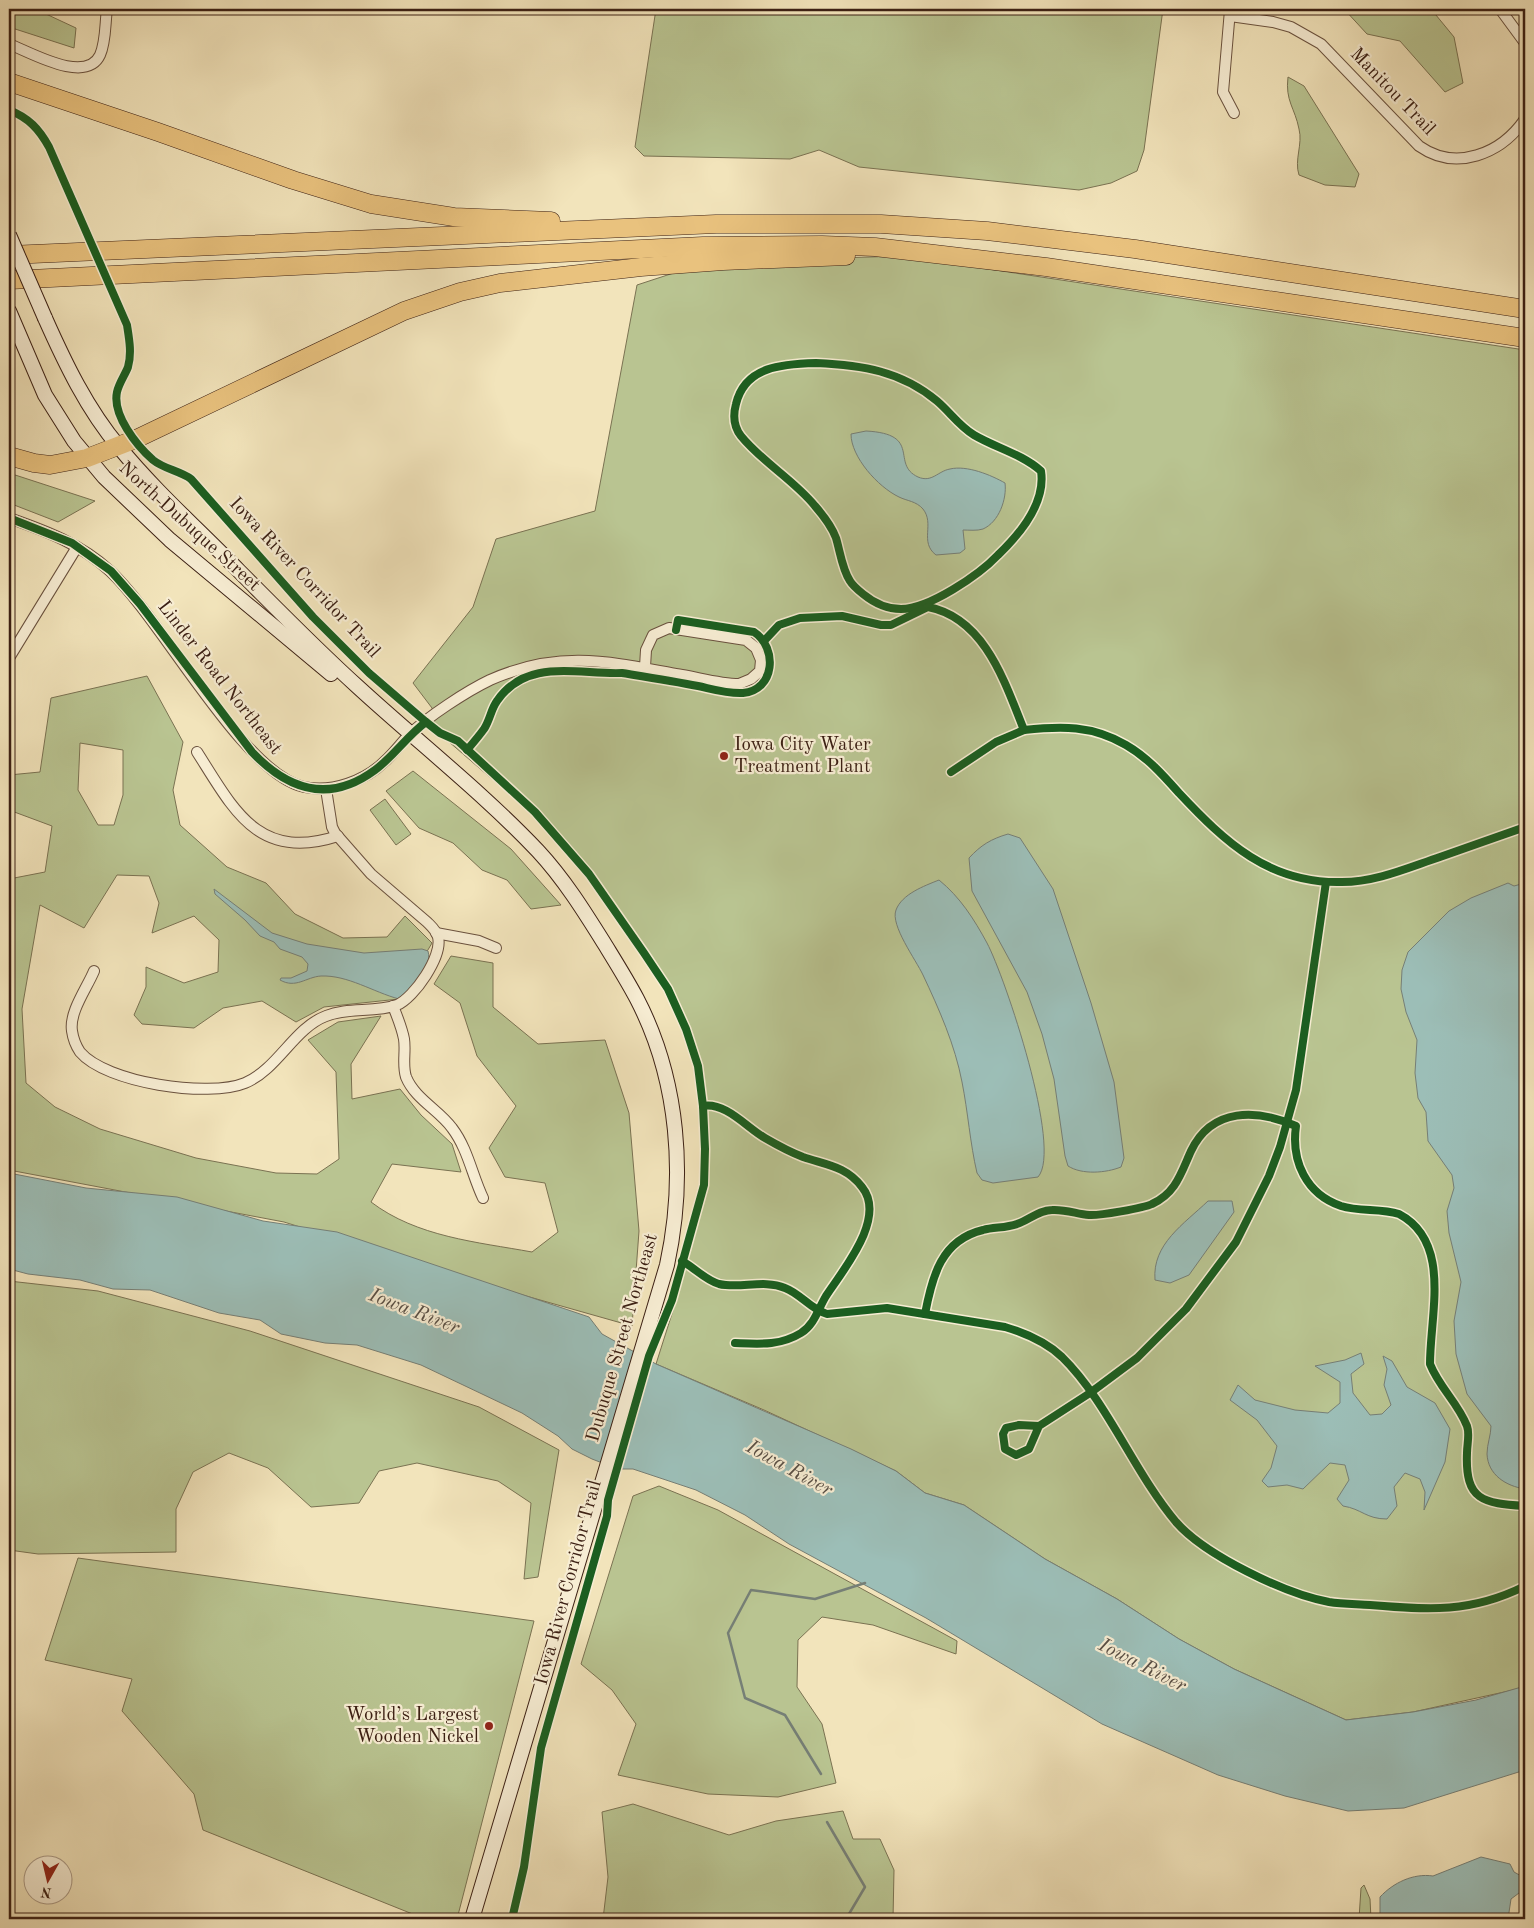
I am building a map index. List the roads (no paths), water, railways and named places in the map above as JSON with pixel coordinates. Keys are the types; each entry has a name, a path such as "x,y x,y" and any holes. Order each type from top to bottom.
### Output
{"highway":[{"path":"9,82 336,194 401,210 484,219 716,224 881,224 1042,237 1135,249 1525,308"},
{"path":"9,255 716,224"},
{"path":"9,280 703,246 831,245 875,247 1056,268 1525,338"},
{"path":"9,456 50,465 87,458 119,447 404,311 460,292 500,283 641,267 723,261 893,256 954,257"}],"main road":[{"name":"Dubuque Street Northeast","path":"9,235 82,392 119,447 185,517 303,635 404,730 465,781 540,854 585,912 632,990 649,1024 672,1100 678,1176 670,1251 472,1919"},
{"name":"North Dubuque Street","path":"10,314 45,395 87,458 124,497 170,540 338,680 404,730"}],"street":[{"path":"9,44 73,69 88,68 94,64 101,52 107,9"},
{"path":"1500,9 1525,43"},
{"path":"1230,12 1223,92 1234,113"},
{"name":"Manitou Trail","path":"1230,12 1291,27 1321,44 1419,146 1431,154 1459,160 1475,157 1492,150 1525,119"},
{"name":"Linder Road Northeast","path":"9,518 54,534 98,560 121,581 223,716 268,769 296,786 326,789 348,784 367,775 384,762 404,730 489,681 519,670 553,662 595,660 739,684 751,679 760,671 761,660 756,648 746,640 669,628 653,636 646,650 645,667"},
{"path":"9,658 77,547"},
{"path":"197,752 239,816 260,832 280,840 307,843 338,836"},
{"path":"94,971 72,1024 76,1045 90,1060 111,1070 155,1085 229,1088 243,1084 256,1078 272,1065 290,1045 316,1021 325,1016 399,1004 409,995 431,966 437,952 436,933 427,922 371,874 338,836 332,827 326,789"},
{"path":"436,933 479,941 496,948"},
{"path":"393,1006 404,1037 404,1071 407,1079 422,1099 452,1127 462,1142 473,1177 483,1198"}],"water":[{"path":"866,431 883,433 900,443 906,465 918,477 927,479 946,470 964,468 986,474 1005,483 1005,496 998,516 989,526 983,529 963,530 965,549 960,553 936,555 928,544 928,521 923,509 899,497 883,486 861,461 852,443 851,434"},
{"path":"1008,834 1020,838 1053,889 1091,1003 1114,1082 1124,1158 1121,1167 1115,1169 1087,1172 1068,1166 1054,1079 1042,1034 1027,992 972,891 969,858 987,843"},
{"path":"939,880 966,909 987,943 1018,1025 1038,1100 1043,1133 1044,1160 1038,1177 993,1183 982,1180 977,1173 964,1093 955,1054 935,1001 900,933 895,916 896,910 903,899 920,888"},
{"path":"1508,883 1514,886 1525,883 1525,1489 1511,1485 1494,1474 1487,1454 1491,1426 1467,1394 1456,1354 1454,1321 1461,1282 1449,1233 1447,1211 1454,1188 1452,1175 1428,1141 1426,1112 1418,1098 1415,1073 1417,1040 1406,1012 1401,989 1402,970 1408,952 1449,911 1471,898"},
{"path":"214,889 272,933 307,944 364,953 422,949 428,951 427,965 420,978 399,999 351,981 331,976 316,977 296,983 280,980 281,978 291,978 307,971 308,964 302,957 280,949 274,942 260,936 215,894"},
{"name":"Iowa River","path":"9,1173 86,1188 177,1197 263,1221 337,1232 589,1317 602,1334 656,1364 851,1449 896,1471 925,1493 964,1505 1045,1559 1117,1599 1179,1639 1234,1669 1346,1720 1413,1712 1476,1700 1525,1686 1525,1770 1404,1808 1348,1811 1285,1796 1218,1775 1102,1724 926,1618 789,1544 745,1515 696,1490 633,1469 618,1469 592,1459 572,1449 558,1436 522,1413 421,1365 357,1345 325,1343 281,1334 260,1320 219,1313 150,1290 113,1289 80,1280 28,1274 9,1269"},
{"path":"1208,1201 1232,1201 1234,1212 1189,1275 1170,1283 1155,1280 1155,1267 1164,1245"},
{"path":"1361,1353 1364,1364 1351,1374 1353,1393 1370,1415 1382,1414 1391,1405 1384,1385 1387,1369 1383,1356 1392,1361 1407,1387 1435,1403 1450,1429 1445,1462 1424,1510 1425,1492 1420,1479 1405,1473 1394,1487 1397,1506 1387,1519 1369,1516 1355,1509 1343,1506 1337,1499 1349,1480 1345,1465 1330,1463 1303,1489 1287,1485 1268,1487 1262,1481 1271,1468 1277,1446 1257,1420 1230,1400 1238,1385 1255,1400 1295,1410 1328,1413 1340,1403 1340,1382 1315,1366 1345,1360"},
{"path":"1481,1857 1510,1864 1514,1872 1523,1877 1523,1890 1511,1899 1508,1919 1380,1919 1380,1897 1397,1883 1418,1876 1433,1876"}],"waterway":[{"path":"821,1774 785,1715 745,1698 728,1633 751,1590 815,1599 865,1583"},
{"path":"827,1822 865,1887 846,1919"}],"place":[{"name":"Iowa City Water Treatment Plant","path":"724,756"},
{"name":"World’s Largest Wooden Nickel","path":"489,1726"}]}
